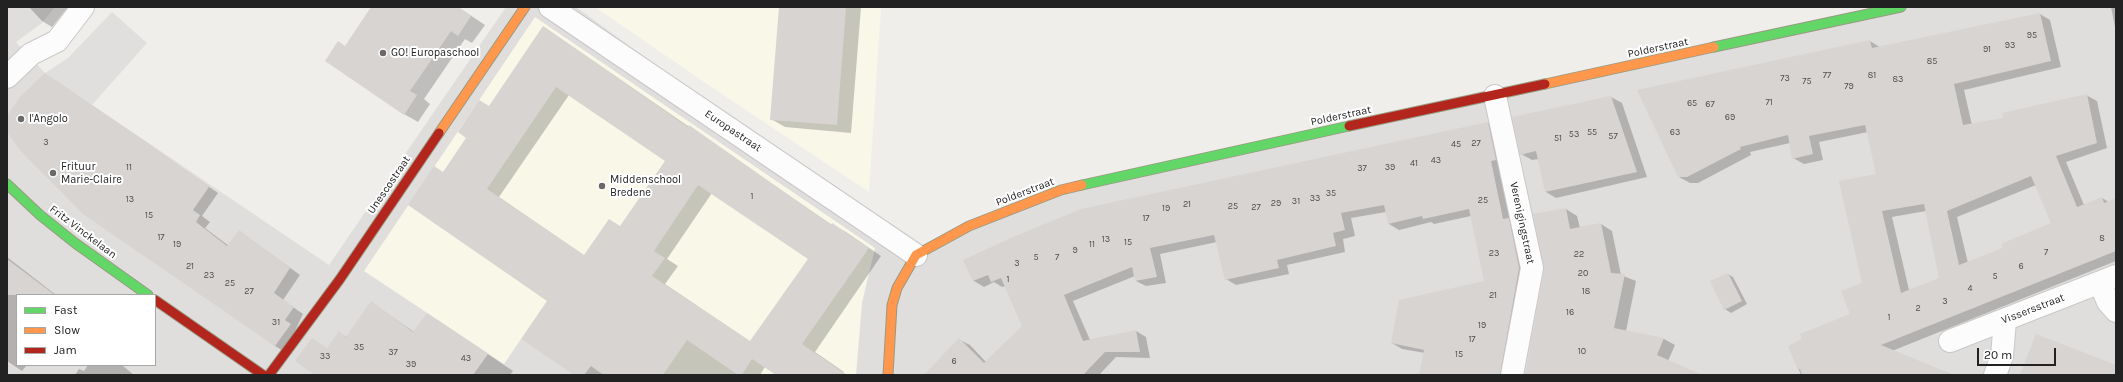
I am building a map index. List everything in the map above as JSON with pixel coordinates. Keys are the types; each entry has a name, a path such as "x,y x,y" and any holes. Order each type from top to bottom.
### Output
{"street":[{"path":"7,77 31,54 57,41 82,7"},
{"name":"Unescostraat","path":"270,375 340,279 525,7"},
{"name":"Europastraat","path":"550,7 916,255"},
{"name":"Polderstraat","path":"916,255 970,226 1062,190 1115,176 1495,96 1901,7"},
{"name":"Verenigingstraat","path":"1495,96 1532,268 1512,375"},
{"name":"Fritz Vinckelaan","path":"7,184 40,215 75,243 147,294"},
{"path":"891,374 892,305 897,288 916,255"},
{"path":"2108,280 2108,302 2116,311"},
{"name":"Vissersstraat","path":"1950,341 2108,280"},
{"path":"156,301 263,375"},
{"path":"1995,375 2002,356 2005,321"}],"shaded area":[{"path":"7,7 55,7 42,23 16,42 45,73 329,265 506,7 576,7 916,255 1061,190 1901,7 2116,7 2116,375 7,375"},
{"path":"595,7 881,7 869,192 707,84"},
{"path":"112,12 147,43 92,105 45,73 68,58"},
{"name":"Middenschool Bredene","path":"535,17 875,248 862,303 856,375 604,375 580,359 571,372 521,339 504,364 364,271"}],"building":[{"name":"GO! Europaschool","path":"371,7 458,7 471,16 458,36 451,31 410,91 417,95 404,115 325,61 338,41 345,46"},
{"path":"779,7 846,7 837,125 770,120"},
{"path":"2040,13 2051,61 1954,84 1963,125 2003,118 2002,113 2087,94 2097,143 2056,156 2077,207 2102,197 2104,203 2116,198 2116,251 1881,345 1953,375 1802,375 1800,369 1798,370 1788,346 1802,339 1800,334 1850,314 1841,291 1862,283 1839,181 1876,174 1865,125 1809,136 1813,154 1792,159 1788,135 1740,147 1741,149 1687,177 1678,177 1637,90 1870,40 1872,48","holes":["2031,176 2051,223 2001,244 2003,248 1959,265 1947,211","1924,204 1939,278 1901,293 1882,211"]},
{"path":"543,26 688,127 689,125 831,225 832,223 869,248 802,344 847,375 776,375 752,359 742,375 738,375 687,340 663,375 604,375 591,366 584,375 574,375 521,339 547,301 408,205 434,166 443,172 466,138 458,132 479,100 489,106","holes":["556,87 665,161 620,226 609,219 584,255 487,189","698,185 808,259 750,341 652,276 665,258 654,251"]},
{"path":"45,73 155,148 209,187 193,210 200,215 196,222 227,246 239,230 290,268 274,293 294,307 285,320 291,324 275,346 83,214 19,149 7,132 7,116 20,97"},
{"path":"1611,96 1637,172 1545,192 1536,151 1520,155 1512,117"},
{"path":"1488,122 1496,160 1491,161 1503,219 1509,218 1519,268 1500,375 1419,375 1424,350 1391,343 1399,300 1484,281 1469,209 1423,219 1422,216 1388,224 1384,205 1341,213 1345,230 1333,233 1336,246 1277,260 1279,268 1225,280 1214,235 1150,248 1157,277 1135,281 1132,267 1064,295 1083,341 1136,330 1140,352 1105,352 1083,375 924,375 959,338 984,363 1022,326 1001,278 991,282 988,275 973,281 963,260 1011,238 1081,209"},
{"path":"1566,208 1570,229 1601,223 1611,273 1625,274 1614,328 1664,338 1657,355 1702,375 1525,375 1544,270 1533,214"},
{"path":"7,259 54,294 16,294 7,295"},
{"path":"1728,273 1742,301 1724,310 1710,281"},
{"path":"371,301 413,332 427,313 488,354 473,375 315,375 295,361 312,338 327,348 339,331 346,337"},
{"path":"2036,334 2116,365 2116,375 2020,375"}],"traffic: fast":[{"path":"1714,47 1901,7"},
{"path":"1082,185 1349,126"},
{"path":"7,184 40,215 75,243 147,294"}],"traffic: slow":[{"path":"439,133 525,7"},
{"path":"1545,84 1714,47"},
{"path":"888,375 892,305 897,288 916,255 969,226 1061,190 1082,185"}],"traffic: jam":[{"path":"1349,126 1545,84"},
{"path":"269,375 340,279 439,133"},
{"path":"156,301 263,375"}],"place":[{"name":"GO! Europaschool","path":"383,53"},
{"name":"l'Angolo","path":"21,119"},
{"name":"Frituur Marie-Claire","path":"53,173"},
{"name":"Middenschool Bredene","path":"602,186"}]}
